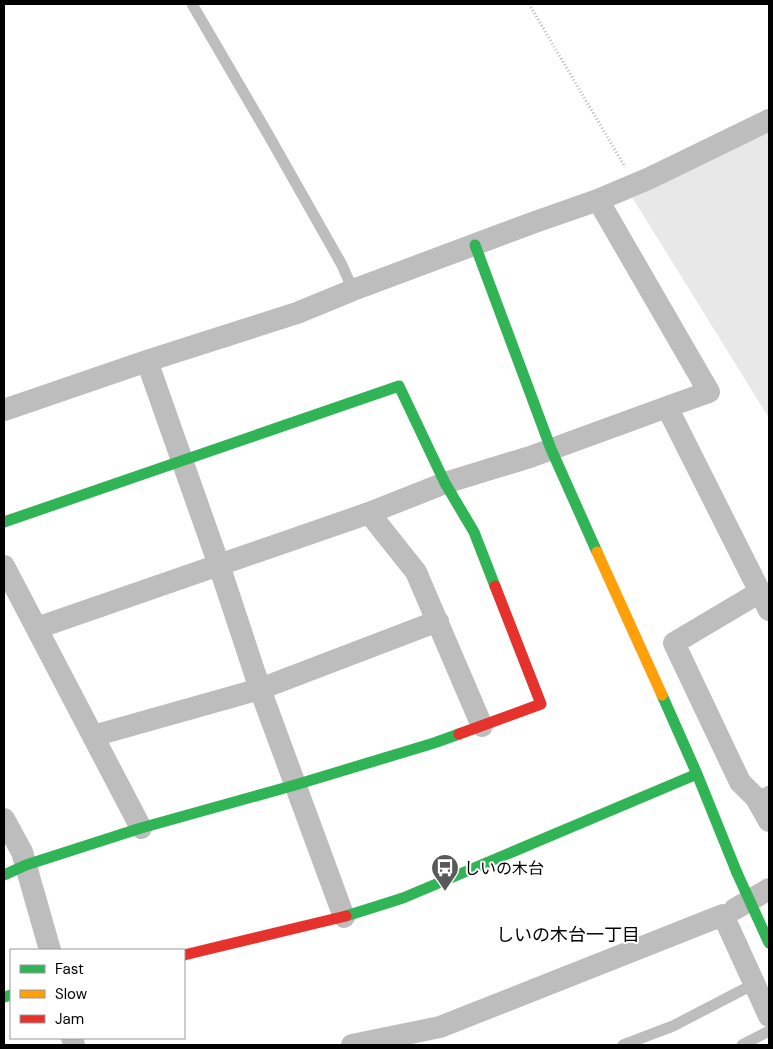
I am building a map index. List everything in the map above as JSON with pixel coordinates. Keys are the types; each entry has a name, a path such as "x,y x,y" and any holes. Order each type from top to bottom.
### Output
{"street":[{"path":"4,410 297,313 535,222 598,200 650,178 769,120"},
{"path":"37,628 219,566 369,513 445,483 551,449 709,392 598,200"},
{"path":"475,245 551,449 769,943"},
{"path":"147,362 183,461 260,689 344,917"},
{"path":"4,522 399,386 445,483 474,532 542,704 434,743 295,785 141,828 4,875"},
{"path":"667,407 765,601 674,643 740,782 762,794 769,821"},
{"path":"369,513 416,572 482,726"},
{"path":"4,566 141,828"},
{"path":"93,736 260,689 438,621"},
{"path":"185,955 344,917 403,898 696,774"},
{"path":"4,819 22,852 50,949"},
{"path":"352,1045 385,1042 440,1026 723,915 769,889"},
{"path":"723,915 769,1016"}],"lane":[{"path":"192,4 342,265 354,290"},
{"path":"623,1045 673,1026 754,984"},
{"path":"742,1045 769,1032"}],"path":[{"path":"529,4 635,184"}],"shaded area":[{"path":"769,130 769,418 632,197"}],"traffic: fast":[{"path":"475,245 551,449 597,552"},
{"path":"4,522 399,386 445,483 474,532 495,586"},
{"path":"662,695 697,774 737,873"},
{"path":"4,875 26,865 141,828 295,785 459,734"},
{"path":"346,916 403,898 697,774"},
{"path":"737,873 769,943"},
{"path":"4,997 10,995"}],"traffic: slow":[{"path":"597,552 662,695"}],"traffic: jam":[{"path":"459,734 541,704 495,586"},
{"path":"185,955 346,916"}],"place":[{"name":"しいの木台","path":"445,892"}],"district":[{"name":"しいの木台一丁目","path":"568,935"}]}
